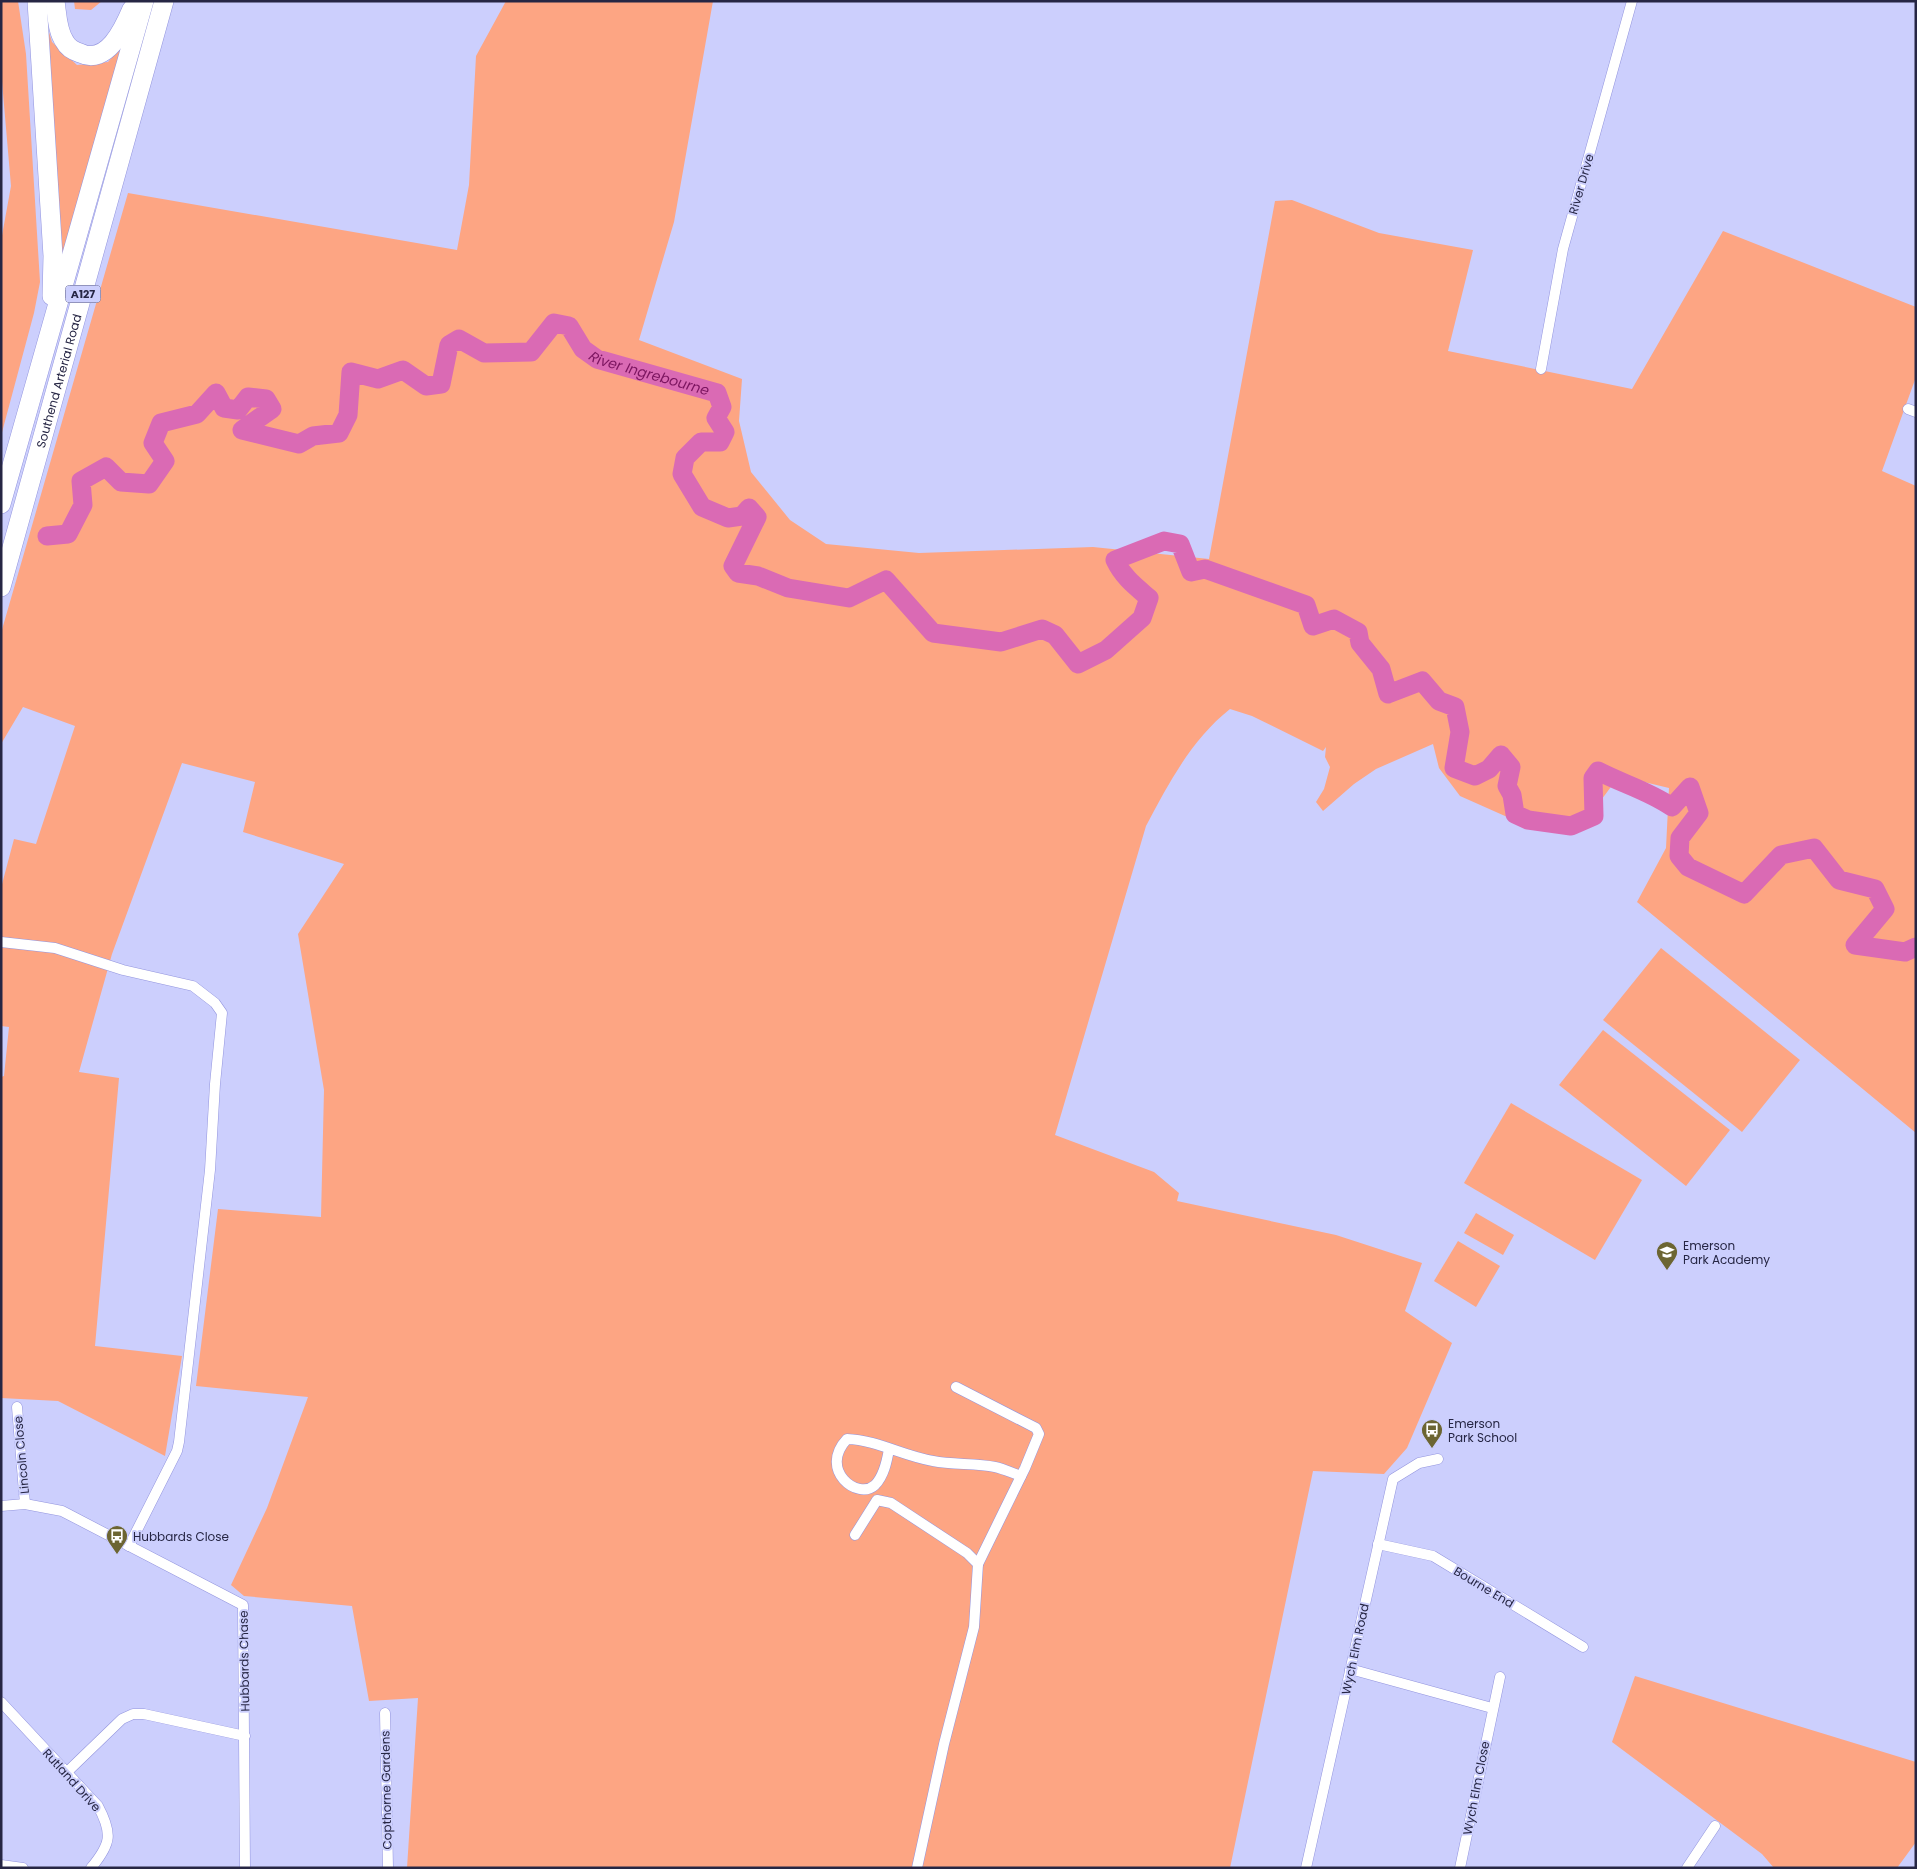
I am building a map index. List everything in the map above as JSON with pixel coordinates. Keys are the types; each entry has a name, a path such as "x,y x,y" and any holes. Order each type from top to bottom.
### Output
{"highway":[{"path":"37,1 53,256 53,287 47,340"},
{"path":"54,1 64,41 74,51 83,55 93,56 107,49 118,37 135,1"},
{"name":"Southend Arterial Road","path":"1,504 144,1"},
{"name":"Southend Arterial Road","path":"1,587 164,5"}],"street":[{"name":"River Drive","path":"1541,370 1563,249 1632,1"},
{"path":"1,942 55,948 123,970 193,986 215,1002 222,1013 215,1084 210,1170 179,1442 177,1451 129,1546"},
{"path":"918,1868 944,1744 974,1627 978,1564 1021,1476 1039,1434 1036,1428 956,1387"},
{"name":"Lincoln Close","path":"17,1407 25,1504"},
{"path":"889,1449 885,1468 875,1485 868,1489 854,1487 841,1479 837,1467 838,1449 847,1439 863,1440 933,1462 995,1467 1021,1476"},
{"name":"Wych Elm Road","path":"1306,1868 1393,1479 1419,1463 1438,1459"},
{"path":"855,1535 877,1500 890,1503 967,1553 978,1564"},
{"name":"Hubbards Chase","path":"1,1506 25,1504 62,1511 243,1605 245,1868"},
{"name":"Bourne End","path":"1378,1544 1433,1556 1584,1648"},
{"path":"1350,1669 1492,1708"},
{"name":"Wych Elm Close","path":"1460,1868 1500,1677"},
{"name":"Rutland Drive","path":"1,1702 98,1806 109,1827 106,1850 91,1868"},
{"name":"Copthorne Gardens","path":"385,1713 388,1868"},
{"path":"66,1773 122,1719 132,1714 144,1714 245,1736"},
{"path":"1687,1868 1715,1826"},
{"path":"1,1865 23,1868"}],"shaded area":[{"path":"1,1 18,1 26,54 40,282 34,313 1,436 1,241 11,186 1,70"},
{"path":"74,1 102,1 91,10 75,9"},
{"path":"506,1 713,1 674,222 639,340 742,379 739,421 751,472 790,520 826,544 919,553 1093,547 1209,559 1275,201 1292,200 1379,233 1473,250 1448,351 1632,389 1723,231 1916,307 1916,377 1882,471 1916,486 1916,1133 1637,902 1666,848 1669,788 1619,776 1593,811 1559,825 1523,824 1460,796 1439,768 1433,744 1376,769 1354,784 1323,811 1316,802 1324,789 1330,767 1325,757 1326,747 1323,751 1252,716 1230,709 1204,734 1182,763 1146,826 1055,1135 1154,1172 1179,1193 1177,1201 1336,1235 1422,1263 1405,1311 1452,1343 1407,1448 1384,1474 1313,1471 1230,1868 407,1868 418,1698 369,1701 352,1606 244,1596 231,1585 267,1508 308,1397 196,1386 218,1209 321,1217 324,1090 298,934 344,864 243,832 255,782 182,763 112,954 79,1072 119,1078 95,1346 182,1356 165,1456 58,1401 1,1398 1,1077 4,1076 9,1027 1,1026 1,888 14,839 36,844 75,726 23,707 1,744 1,633 128,193 457,250 469,185 476,56"},
{"path":"42,9 52,42 77,65 108,62 126,41 59,270"},
{"path":"1661,948 1800,1060 1742,1132 1603,1020"},
{"path":"1603,1030 1730,1130 1686,1186 1559,1085"},
{"path":"1511,1103 1642,1180 1595,1260 1464,1183"},
{"path":"1476,1213 1514,1235 1503,1255 1464,1233"},
{"path":"1458,1241 1500,1266 1476,1307 1434,1281"},
{"path":"1635,1676 1916,1762 1916,1842 1897,1868 1774,1868 1762,1854 1612,1742"}],"waterway":[{"name":"River Ingrebourne","path":"47,536 68,534 83,505 81,481 106,467 121,482 149,484 165,461 153,443 161,423 197,414 216,393 224,408 238,410 248,397 266,399 272,409 242,430 299,444 313,436 339,433 348,415 351,372 378,379 403,370 426,386 441,384 449,345 459,339 484,353 531,352 554,323 569,326 583,349 597,359 717,393 722,407 716,418 725,432 720,442 701,442 685,458 682,474 702,507 728,518 742,516 749,508 757,517 733,566 738,573 758,576 788,588 849,598 886,580 933,633 1001,642 1042,629 1055,635 1078,664 1106,650 1142,618 1149,598 1134,585 1115,560 1164,541 1180,544 1191,572 1205,569 1306,605 1313,626 1334,619 1358,632 1360,643 1381,669 1388,694 1422,681 1439,701 1455,707 1460,732 1454,768 1475,776 1489,769 1501,755 1511,767 1507,786 1512,795 1515,814 1528,820 1571,826 1594,816 1593,778 1598,771 1654,796 1672,807 1690,787 1699,813 1680,838 1679,856 1688,867 1744,894 1781,855 1814,848 1839,880 1875,889 1885,909 1855,945 1905,952 1916,947"}],"place":[{"name":"Emerson Park Academy","path":"1667,1271"},
{"name":"Emerson Park School","path":"1432,1449"},
{"name":"Hubbards Close","path":"117,1555"}]}
